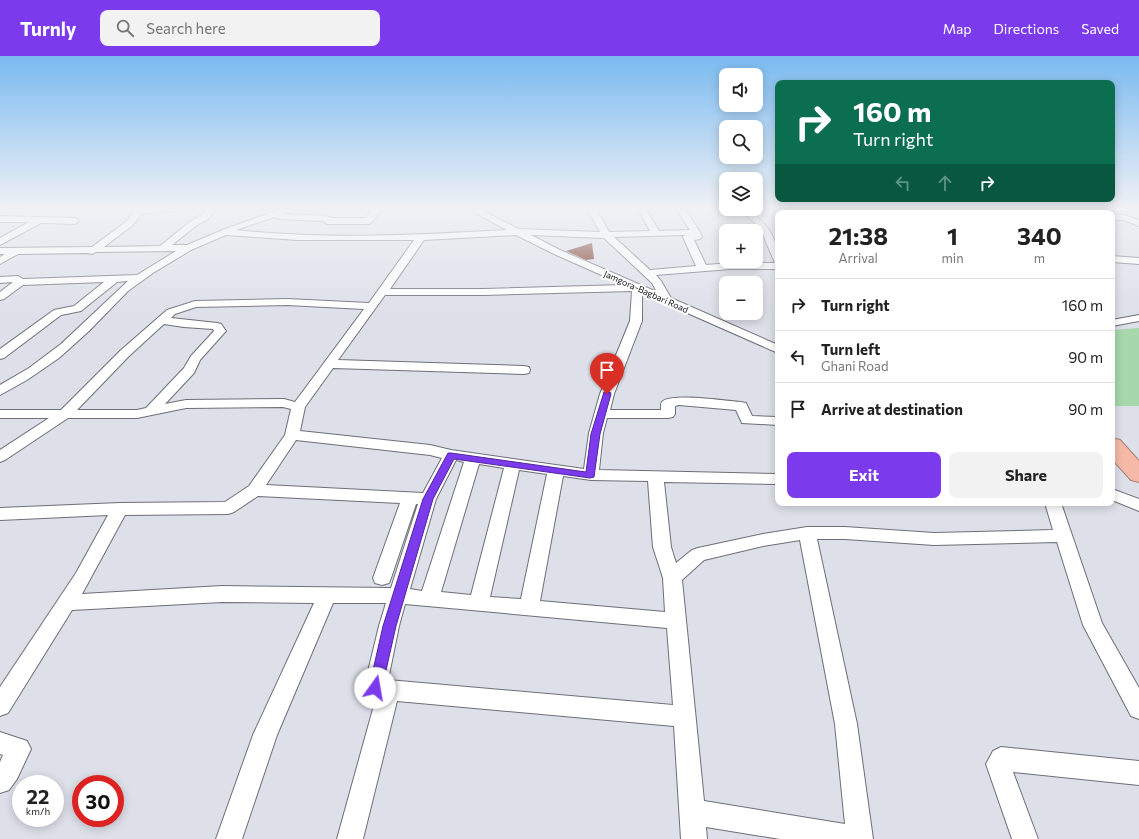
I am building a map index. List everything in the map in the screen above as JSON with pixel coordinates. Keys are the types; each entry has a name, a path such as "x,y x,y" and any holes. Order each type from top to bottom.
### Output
{"highway":[{"path":"1115,448 1139,475"}],"street":[{"path":"92,251 99,246"},
{"path":"162,249 166,246"},
{"path":"0,392 49,361 85,328 109,303 140,278 192,246"},
{"path":"0,514 120,509 228,508 255,490 292,436 298,407 415,246"},
{"name":"Jamgora-Bagbari Road","path":"544,246 637,288 775,348"},
{"path":"617,246 656,281 667,301"},
{"path":"692,246 702,268"},
{"path":"0,251 92,251 187,248"},
{"path":"0,261 16,251"},
{"path":"1115,259 1139,261"},
{"path":"647,273 730,266 775,266"},
{"path":"0,280 18,279 20,282 140,278"},
{"path":"0,355 58,312 77,309 114,279"},
{"path":"0,297 20,282"},
{"path":"382,292 484,292 637,288 636,321 607,394 596,434 590,475"},
{"path":"0,457 66,413 125,353 171,312 195,304 287,302 372,306"},
{"path":"1115,322 1139,318"},
{"path":"151,411 189,370 195,359 220,331 217,326 184,324 161,320"},
{"path":"330,364 437,366 524,370"},
{"path":"602,414 668,414 668,404 678,401 741,406 747,420 775,422"},
{"path":"0,414 137,414 186,404 284,403 298,407"},
{"path":"292,436 430,450 473,459 590,475 775,479"},
{"path":"451,455 420,499 375,688 685,717"},
{"path":"428,599 473,459"},
{"path":"480,603 513,464"},
{"path":"529,608 556,470"},
{"path":"656,476 662,547 672,578 685,717 694,839"},
{"path":"255,490 420,499"},
{"path":"1115,495 1139,505"},
{"path":"382,578 409,501 420,499"},
{"path":"1054,506 1093,625 1139,709"},
{"path":"0,706 83,578 120,509"},
{"path":"672,578 698,555 763,540 807,534 846,532 934,539 1064,536"},
{"path":"692,812 860,839 846,724 807,534"},
{"path":"67,603 222,594 398,596 676,620"},
{"path":"229,839 265,735 327,595"},
{"path":"350,839 389,690"},
{"path":"0,743 19,749 8,771 0,781"},
{"path":"1024,839 998,764 1001,759 1139,773"}],"green space":[{"path":"1139,328 1139,406 1115,406 1115,330"}],"building":[{"path":"584,246 592,246 594,259 586,260 566,251"}],"route":[{"path":"375,688 390,626 428,499 451,455 590,475 596,434 607,394"}]}
